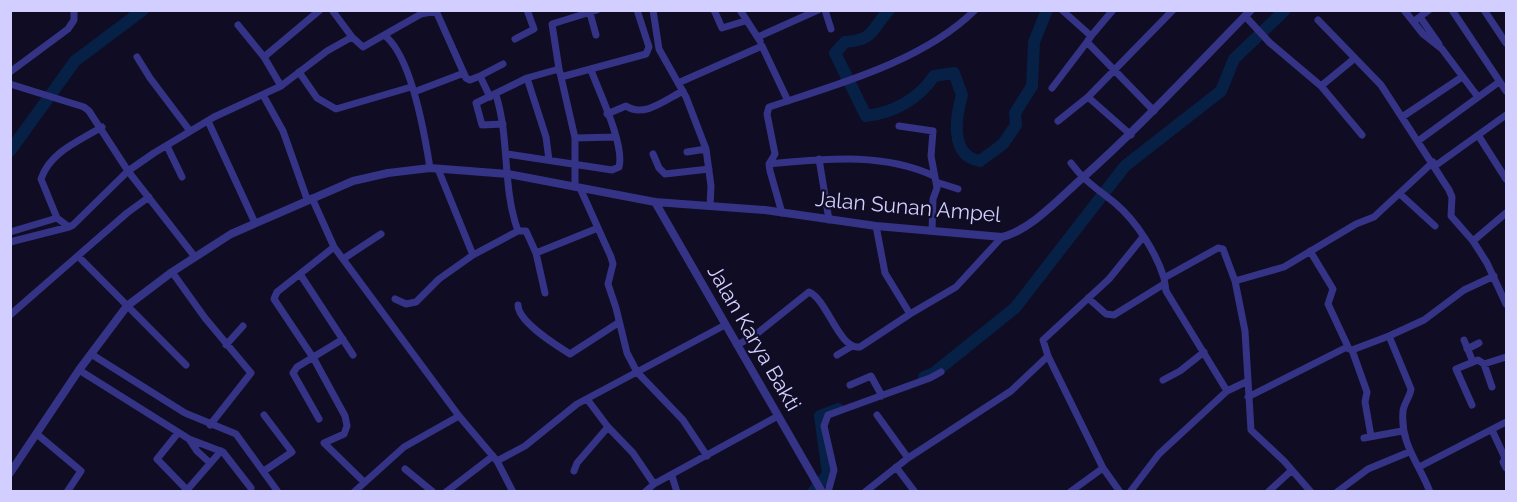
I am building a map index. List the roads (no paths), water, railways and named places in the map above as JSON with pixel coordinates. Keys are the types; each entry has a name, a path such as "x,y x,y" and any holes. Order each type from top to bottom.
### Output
{"street":[{"path":"10,72 69,29 74,20 74,10"},
{"path":"264,57 320,10"},
{"path":"332,10 352,37 363,47 414,18 441,10"},
{"path":"515,39 534,29 527,10"},
{"path":"503,124 488,127 480,123 476,103 527,78 591,70 646,54 649,47 637,10"},
{"path":"653,10 659,49 683,91 697,121 706,149 711,188 710,206"},
{"path":"714,10 722,28 729,28 745,21"},
{"path":"740,10 772,62 788,101"},
{"path":"758,38 818,10"},
{"path":"825,10 831,29"},
{"path":"782,213 770,165 775,149 766,110 852,78 921,48 975,10"},
{"path":"1062,10 1154,111"},
{"path":"1052,88 1113,10"},
{"path":"1058,121 1088,97 1173,10"},
{"path":"1412,22 1429,10"},
{"path":"1452,10 1506,91"},
{"path":"1484,10 1506,43"},
{"path":"436,11 468,80 503,64"},
{"path":"596,35 593,12 552,24 560,73 575,138 578,187 611,257 613,264 608,284 623,342 637,372 683,420 707,456"},
{"path":"1405,12 1412,22 1442,49"},
{"path":"1248,13 1253,25 1264,37 1321,86 1362,135"},
{"name":"Jalan Sunan Ampel","path":"10,473 14,462 38,435 79,370 127,306 195,257 255,223 353,181 434,169 507,168 578,187 655,202 782,213 876,226 1002,237 1049,208 1131,135 1248,13"},
{"path":"1420,17 1478,97"},
{"path":"1318,20 1381,86 1434,164 1452,197 1451,216 1473,241 1504,290 1506,304"},
{"path":"238,25 264,57 281,86"},
{"path":"384,35 395,47 413,89 434,169 472,255"},
{"path":"10,242 69,228 128,171 190,131 281,86 327,51 352,37"},
{"path":"678,84 762,46"},
{"path":"137,57 190,131"},
{"path":"1321,86 1355,58"},
{"path":"507,154 549,160 577,170 617,169 621,159 591,70"},
{"path":"299,72 317,98 336,109 464,73"},
{"path":"480,76 493,96 503,124 510,201 518,231"},
{"path":"1402,117 1462,76"},
{"path":"527,78 546,137 549,160"},
{"path":"1418,141 1499,82"},
{"path":"12,84 84,107 102,128 128,171 195,257"},
{"path":"607,114 626,106 634,111 643,112 683,91"},
{"path":"263,95 282,131 309,198 334,247 459,416 495,458 513,492"},
{"path":"1088,97 1131,135"},
{"path":"1235,281 1284,267 1356,224 1374,217 1434,164 1505,118"},
{"path":"208,122 255,223"},
{"path":"899,126 928,128 933,131 931,156 935,179 932,231"},
{"path":"69,228 57,218 41,179 44,172 70,145 102,128"},
{"path":"1478,135 1506,179"},
{"path":"575,138 615,137"},
{"path":"167,146 182,177"},
{"path":"687,152 706,149"},
{"path":"653,154 659,168 665,174 709,169"},
{"path":"770,165 819,159 874,160 903,164 958,189"},
{"path":"819,159 829,220"},
{"path":"1071,163 1082,179 1121,208 1143,237 1164,281 1227,391"},
{"path":"1400,194 1435,226"},
{"path":"10,315 149,197"},
{"name":"Jalan Karya Bakti","path":"655,202 819,488"},
{"path":"1473,241 1506,213"},
{"path":"10,232 57,218"},
{"path":"876,226 885,273 910,314"},
{"path":"536,253 598,228"},
{"path":"394,299 411,304 416,302 439,279 472,255 518,231 526,231 536,253 545,293"},
{"path":"343,259 381,234"},
{"path":"737,345 754,336 809,292 816,297 852,346 856,348 864,345 956,287 1002,237"},
{"path":"1120,492 1103,468 1048,357 1043,340 1117,270 1143,237"},
{"path":"334,247 277,292 274,298 314,359 347,421 344,434 324,443 364,482"},
{"path":"1088,298 1106,314 1114,315 1164,281 1221,247 1235,281 1245,331 1251,430 1311,492"},
{"path":"1310,251 1333,289 1328,304 1368,392 1365,402 1368,436 1402,431"},
{"path":"78,256 186,365"},
{"path":"172,272 251,375 225,403 210,425"},
{"path":"300,274 353,355"},
{"path":"1248,397 1349,349 1389,336 1424,320 1464,290 1494,276"},
{"path":"518,305 518,310 528,324 570,354 618,323"},
{"path":"446,492 495,458 525,446 562,414 587,399 725,325"},
{"path":"226,345 243,326"},
{"path":"1389,336 1411,389 1403,408 1402,431 1409,452 1421,466 1430,492"},
{"path":"319,419 293,373 297,367 314,359 343,339"},
{"path":"1464,340 1473,362"},
{"path":"1467,349 1479,343"},
{"path":"837,355 852,346"},
{"path":"1163,380 1180,371 1204,352"},
{"path":"91,354 185,413 236,434 278,492"},
{"path":"865,492 908,458 1011,391 1048,357"},
{"path":"1484,364 1506,357"},
{"path":"1472,405 1456,369 1478,360 1484,364 1492,387"},
{"path":"79,370 189,439 221,451 251,488"},
{"path":"828,492 834,470 824,426 825,418 941,372"},
{"path":"850,385 871,376 882,395"},
{"path":"1130,492 1159,454 1227,391 1248,381"},
{"path":"587,399 608,427 633,453 654,484"},
{"path":"264,415 292,452 264,471"},
{"path":"877,415 908,458"},
{"path":"354,492 405,447 459,416"},
{"path":"645,492 654,484 778,416"},
{"path":"1421,466 1506,422"},
{"path":"574,471 577,463 608,427"},
{"path":"1492,430 1505,458 1503,462 1506,468"},
{"path":"178,432 157,459 188,491 221,451"},
{"path":"38,435 81,471 67,492"},
{"path":"189,439 197,451 210,463"},
{"path":"1337,492 1368,469 1409,452"},
{"path":"896,467 915,492"},
{"path":"1070,492 1103,468"},
{"path":"405,469 433,492"},
{"path":"1268,492 1292,470"},
{"path":"672,476 676,492"}],"waterway":[{"path":"10,151 75,61 143,10"},
{"path":"889,10 871,33 862,39 845,42 835,53 866,116 886,112 905,104 921,92 934,76 954,73 962,95 957,124 959,143 963,152 970,158 980,161 1003,144 1016,125 1015,113 1032,86 1034,42 1047,10"},
{"path":"924,377 934,373 1015,308 1125,166 1221,91 1234,59 1285,10"},
{"path":"813,492 828,474 820,416 838,409"}]}
